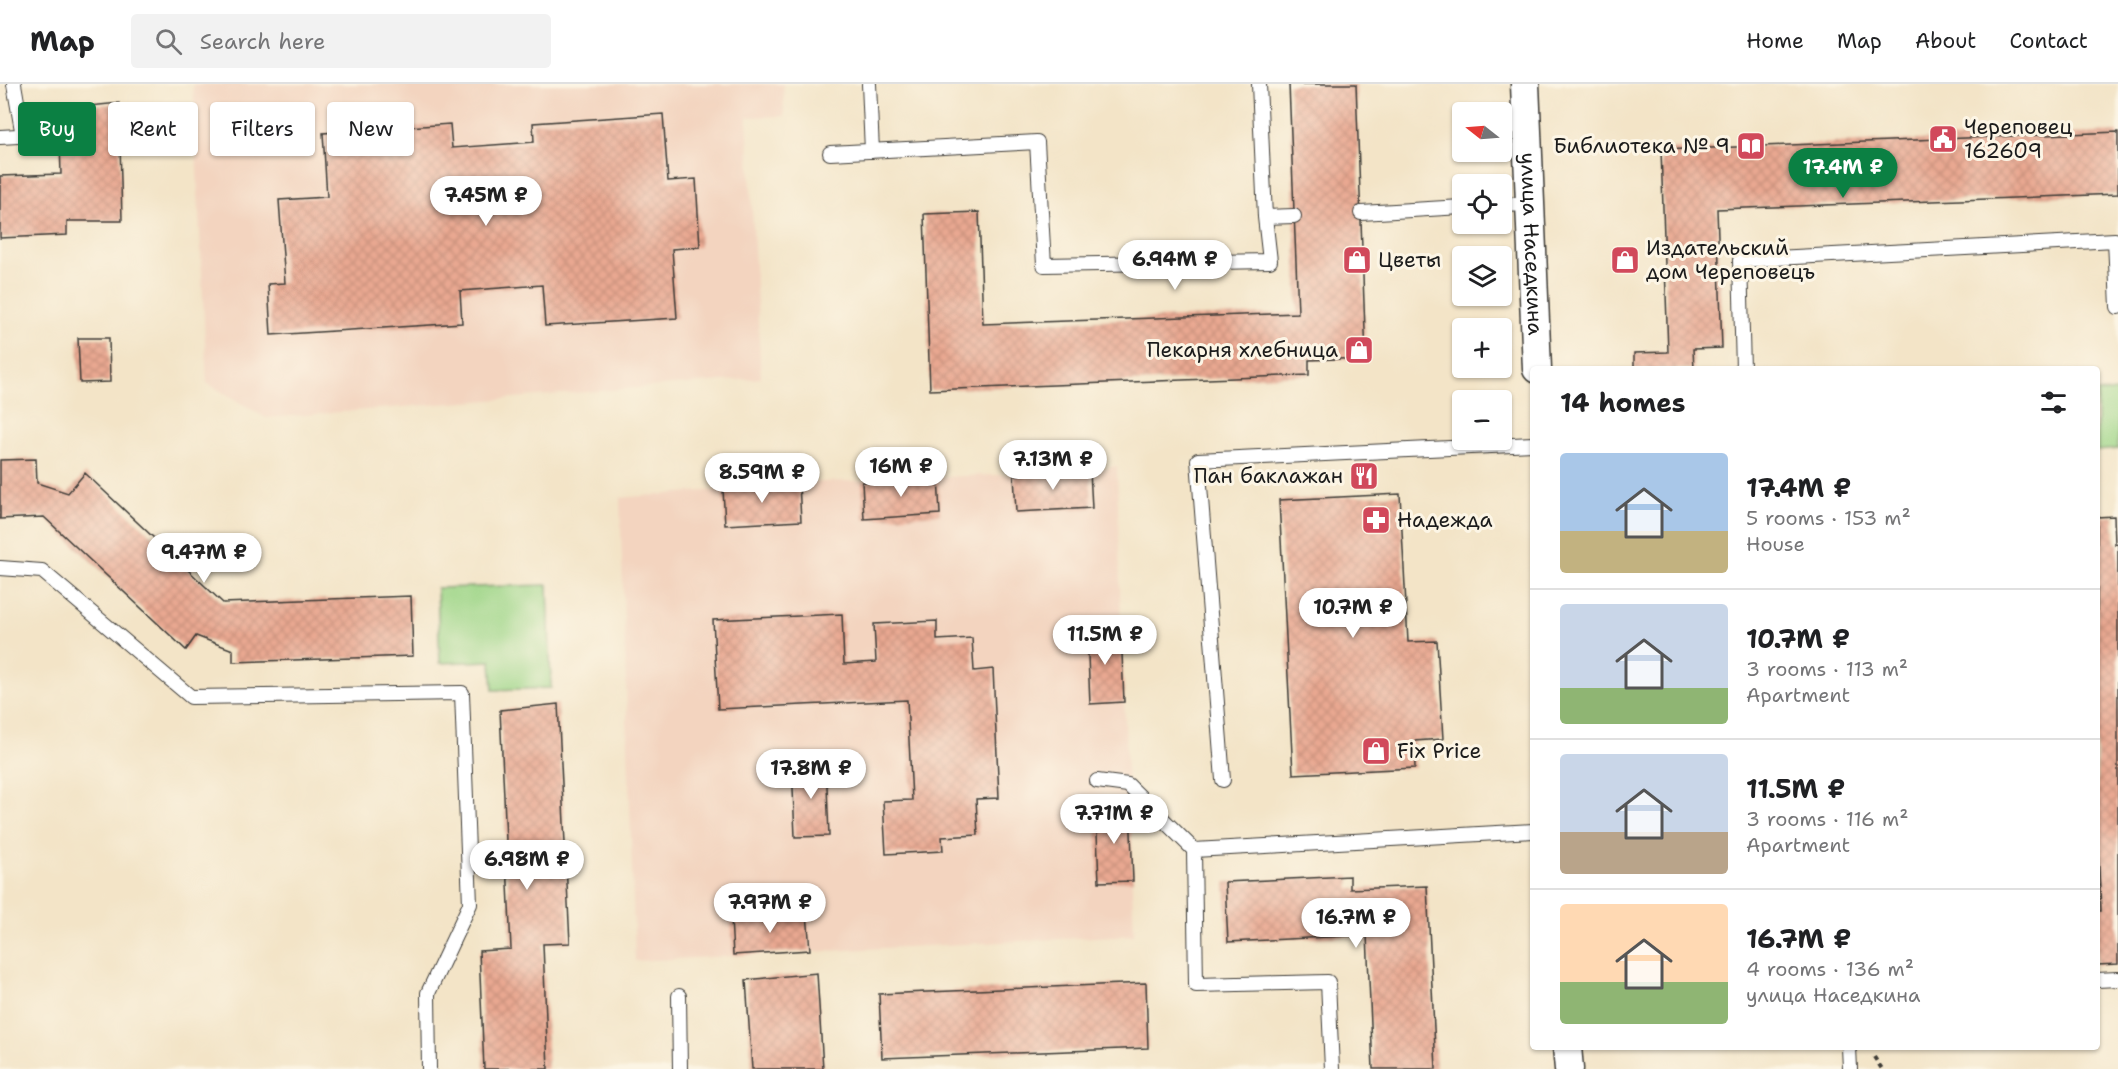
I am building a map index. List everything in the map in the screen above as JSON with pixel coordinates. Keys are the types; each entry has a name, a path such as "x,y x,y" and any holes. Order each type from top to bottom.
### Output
{"street":[{"name":"улица Наседкина","path":"1525,84 1537,366"},
{"path":"1567,1050 1569,1069"}],"lane":[{"path":"0,136 29,135 14,84"},
{"path":"869,84 872,151"},
{"path":"830,153 1037,142 1044,265 1270,261 1265,217 1260,84"},
{"path":"1512,205 1530,204"},
{"path":"1361,213 1452,208"},
{"path":"1265,217 1294,216"},
{"path":"1743,366 1740,260 2115,240 2118,307"},
{"path":"1223,780 1198,460 1530,444"},
{"path":"0,567 42,571 191,697 462,693 470,904 428,993 429,1069"},
{"path":"1097,781 1128,785 1194,850 1196,985 1328,982 1332,1069"},
{"path":"1194,850 1530,831"},
{"path":"2100,980 2118,979"},
{"path":"679,996 680,1069"},
{"path":"1849,1050 1850,1069"}],"shaded area":[{"path":"193,84 783,84 784,116 747,117 761,378 266,418 207,383 196,156 198,102 194,102"},
{"path":"1117,466 1121,629 1134,935 635,961 620,498 799,483 1090,471"}],"green space":[{"path":"2118,391 2118,449 2100,451 2100,393"},
{"path":"548,585 551,688 493,690 491,661 440,663 437,588"}],"building":[{"path":"1289,84 1356,84 1366,358 1309,360 1309,375 930,390 924,214 979,212 983,324 1298,313"},
{"path":"108,104 108,156 120,156 122,221 67,221 67,235 0,238 0,176 61,174 60,156 96,156 96,105"},
{"path":"663,114 668,181 696,179 700,247 672,249 677,318 545,326 542,285 460,291 462,323 271,335 268,284 285,283 279,200 327,197 323,133 327,133 327,156 414,156 414,127 450,124 452,148 534,142 533,123"},
{"path":"2118,132 2118,194 1717,209 1722,348 1693,349 1694,366 1634,366 1634,353 1668,352 1661,150"},
{"path":"78,338 109,338 110,382 80,383"},
{"path":"36,459 37,483 68,493 85,473 223,603 411,596 413,656 233,662 233,650 196,636 186,650 44,517 0,519 0,460"},
{"path":"1090,471 1092,508 1016,512 1014,475"},
{"path":"938,477 940,514 864,519 862,482"},
{"path":"799,483 801,521 725,525 723,489"},
{"path":"1400,494 1408,642 1437,641 1443,739 1414,741 1415,768 1293,774 1279,500"},
{"path":"2114,516 2115,544 2118,543 2118,964 2100,965 2101,911 2100,517"},
{"path":"842,614 844,664 876,662 874,624 937,621 937,640 972,638 974,671 993,669 999,798 976,799 978,835 942,837 943,851 886,854 883,801 912,800 907,700 718,709 713,620"},
{"path":"1121,629 1124,702 1090,704 1087,631"},
{"path":"558,704 570,943 543,944 548,1069 484,1069 479,951 511,949 500,710"},
{"path":"826,762 829,836 795,837 792,764"},
{"path":"1130,808 1133,881 1099,882 1096,809"},
{"path":"1350,876 1350,889 1427,886 1436,1069 1373,1069 1367,935 1228,942 1225,882"},
{"path":"807,913 810,950 733,955 731,918"},
{"path":"817,973 823,1069 752,1069 746,980"},
{"path":"1146,983 1148,1048 882,1058 879,994"}],"place":[{"name":"Череповец 162609","path":"1943,139"},
{"name":"Библиотека № 9","path":"1751,146"},
{"name":"Цветы","path":"1357,260"},
{"name":"Издательский дом Череповецъ","path":"1625,260"},
{"name":"Пекарня хлебница","path":"1359,350"},
{"name":"Пан баклажан","path":"1364,476"},
{"name":"Надежда","path":"1376,520"},
{"name":"Fix Price","path":"1376,751"}]}
